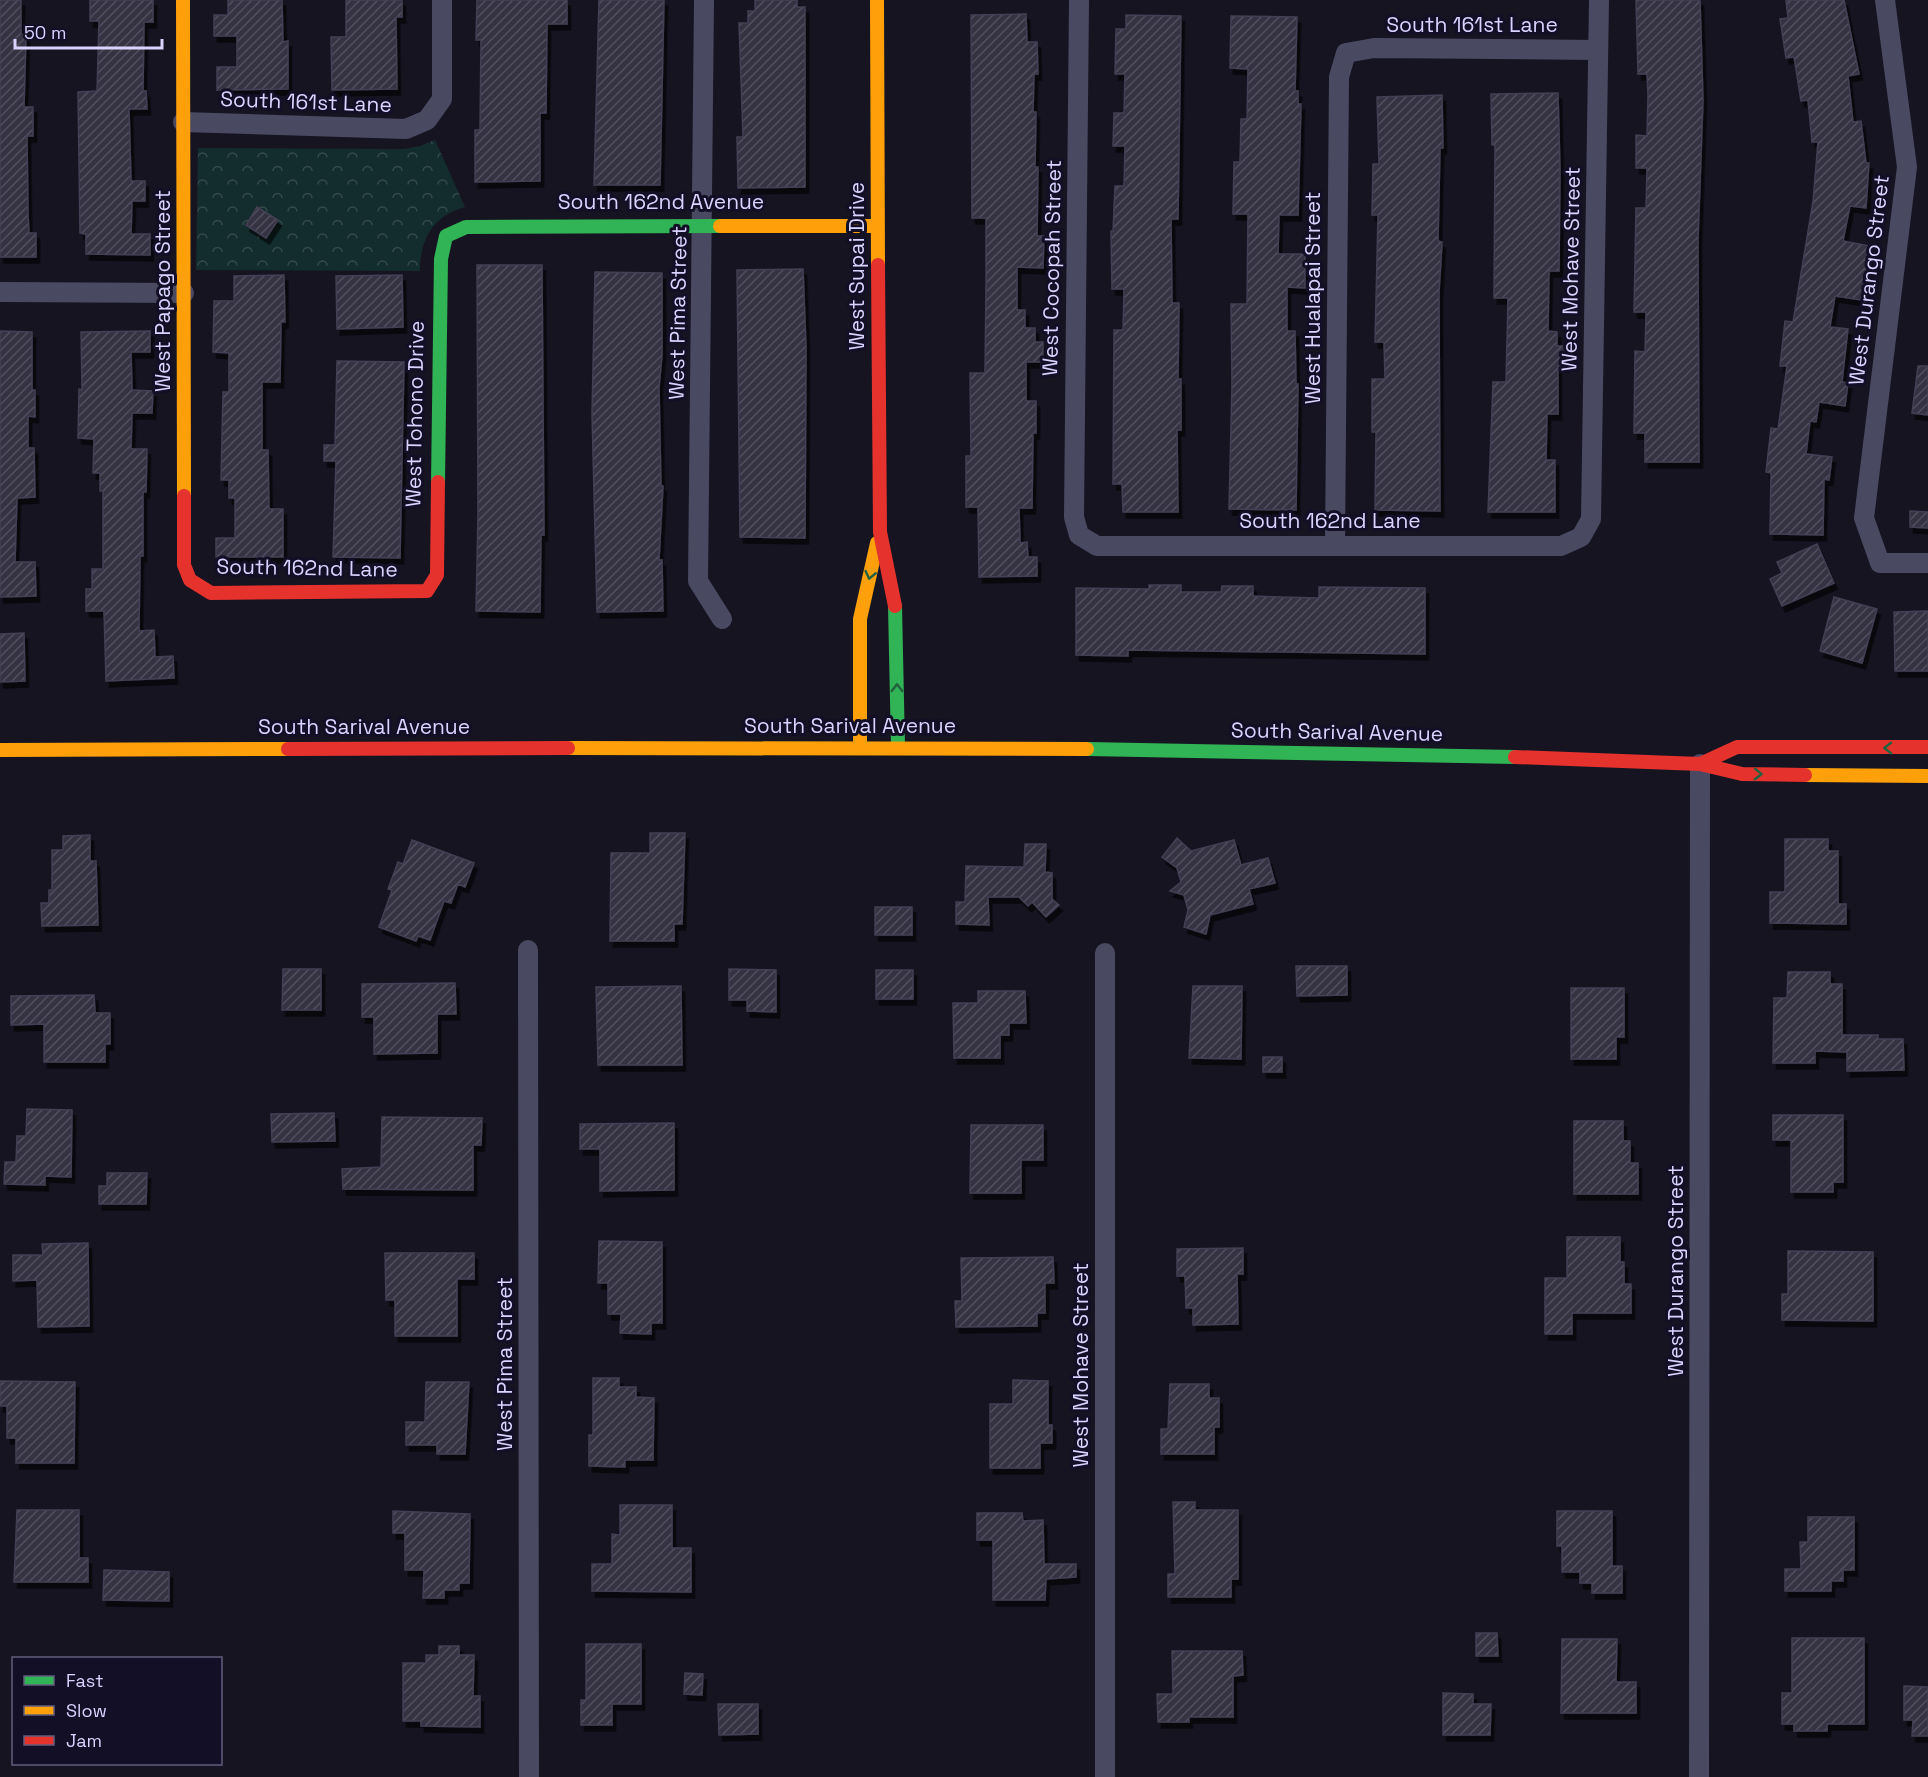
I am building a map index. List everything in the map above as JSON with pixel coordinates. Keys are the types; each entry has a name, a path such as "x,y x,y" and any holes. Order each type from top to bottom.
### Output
{"street":[{"name":"West Papago Street","path":"183,0 184,565 190,580"},
{"name":"South 161st Lane","path":"183,122 406,129 427,120 442,99 442,0"},
{"name":"West Pima Street","path":"704,0 699,581 722,620"},
{"name":"West Supai Drive","path":"877,0 879,532 897,616 897,747"},
{"name":"West Cocopah Street","path":"1079,0 1074,517 1079,535"},
{"name":"West Mohave Street","path":"1581,537 1591,519 1599,0"},
{"name":"West Durango Street","path":"1885,0 1907,167 1864,518 1880,563 1928,563"},
{"name":"South 161st Lane","path":"1346,53 1374,48 1598,50"},
{"name":"West Hualapai Street","path":"1335,544 1339,77 1346,53"},
{"name":"South 162nd Avenue","path":"446,236 466,227 878,226"},
{"name":"West Tohono Drive","path":"427,591 437,575 441,259 446,236"},
{"path":"0,292 184,293"},
{"name":"West Supai Drive","path":"860,746 860,619 879,532"},
{"name":"South 162nd Lane","path":"1079,535 1097,546 1335,544 1561,546 1581,537"},
{"name":"South 162nd Lane","path":"190,580 211,593 427,591"},
{"name":"South Sarival Avenue","path":"0,750 860,746 1214,751 1700,764 1742,774 1928,776"},
{"name":"South Sarival Avenue","path":"1700,764 1737,747 1928,747"},
{"name":"West Durango Street","path":"1699,1777 1700,764"},
{"name":"West Pima Street","path":"528,950 529,1777"},
{"name":"West Mohave Street","path":"1105,953 1105,1777"}],"green space":[{"path":"435,140 465,207 444,216 430,230 423,249 420,271 196,270 198,148 404,149"}],"building":[{"path":"0,0 21,0 21,34 26,35 24,107 33,107 33,136 27,136 28,214 29,233 36,233 36,257 0,257"},
{"path":"90,0 153,0 153,22 144,22 143,91 146,91 147,109 129,109 131,181 145,181 145,201 132,201 131,234 150,234 150,255 86,254 86,234 80,233 78,92 97,91 99,21 90,21"},
{"path":"228,0 282,0 283,42 288,41 288,89 217,90 217,67 237,67 237,36 214,36 214,15 228,15"},
{"path":"346,0 402,0 402,17 396,17 397,89 332,90 331,37 346,37"},
{"path":"477,0 567,0 567,24 547,24 546,113 540,113 540,181 475,182 475,130 480,130 481,40 476,40"},
{"path":"599,0 664,0 660,185 594,185"},
{"path":"755,0 797,0 797,7 805,7 805,187 738,188 737,137 743,137 739,23 748,23 748,11 755,11"},
{"path":"1636,0 1700,0 1703,100 1698,240 1699,462 1645,462 1645,433 1634,433 1635,351 1645,352 1646,312 1634,312 1636,208 1646,208 1647,168 1636,168 1636,135 1647,136 1648,95 1647,74 1638,74"},
{"path":"1786,0 1844,0 1859,74 1848,76 1853,122 1861,121 1866,163 1869,163 1866,208 1850,206 1843,241 1870,246 1861,300 1835,296 1830,327 1848,329 1842,382 1848,383 1845,406 1819,402 1816,422 1810,421 1806,454 1832,457 1829,480 1824,479 1823,535 1770,534 1771,473 1766,472 1771,428 1778,429 1787,366 1780,366 1785,321 1793,322 1813,201 1818,142 1812,142 1808,100 1801,101 1794,57 1786,58 1780,19 1788,18"},
{"path":"1026,14 1027,42 1037,42 1038,74 1034,74 1033,112 1036,112 1035,167 1038,167 1037,236 1044,236 1043,268 1017,267 1017,310 1025,310 1025,328 1035,328 1035,342 1043,342 1043,362 1026,362 1026,401 1036,401 1036,433 1033,433 1032,508 1019,508 1020,543 1027,542 1028,557 1037,557 1037,576 979,577 978,507 966,507 966,456 971,456 970,373 985,373 986,218 972,218 971,15"},
{"path":"1126,15 1181,16 1178,219 1171,219 1172,303 1179,303 1178,379 1181,379 1181,430 1177,430 1178,512 1123,512 1122,484 1113,484 1114,330 1123,330 1124,289 1112,289 1111,231 1113,231 1115,186 1124,186 1125,146 1113,146 1114,113 1124,113 1125,74 1115,74 1116,29 1126,29"},
{"path":"1231,16 1297,17 1295,91 1298,91 1298,104 1301,104 1298,215 1279,215 1278,254 1305,254 1305,288 1287,287 1287,331 1295,331 1296,384 1298,384 1296,510 1229,509 1231,304 1247,304 1248,214 1233,214 1234,162 1240,162 1241,119 1247,119 1248,69 1230,68"},
{"path":"1558,93 1559,271 1549,271 1548,331 1557,332 1557,346 1566,346 1565,366 1558,366 1558,414 1547,414 1546,460 1555,460 1555,512 1488,512 1493,382 1506,382 1508,298 1494,298 1495,145 1492,145 1491,94"},
{"path":"1442,95 1443,148 1440,148 1438,241 1442,242 1439,293 1440,511 1375,510 1376,432 1372,432 1372,379 1385,379 1384,342 1375,342 1378,215 1372,215 1373,164 1379,164 1377,97"},
{"path":"257,207 278,220 266,238 246,225"},
{"path":"477,265 542,265 544,535 541,535 540,612 476,611"},
{"path":"803,269 806,347 805,538 740,537 737,270"},
{"path":"595,272 662,273 662,355 659,388 661,486 663,486 659,560 662,560 663,611 597,612 592,414"},
{"path":"284,275 285,322 281,322 280,382 262,382 262,450 268,450 269,509 283,509 283,557 216,557 216,538 235,538 235,498 229,498 229,480 221,480 223,392 229,392 229,353 213,352 214,301 234,301 234,276"},
{"path":"402,275 403,327 337,329 336,276"},
{"path":"0,331 32,332 32,390 35,390 35,417 28,416 28,448 34,448 35,497 17,498 15,562 35,562 36,596 0,597"},
{"path":"150,331 150,352 131,352 132,390 153,391 152,413 132,413 131,449 147,449 146,492 143,492 143,556 140,556 139,631 154,630 155,657 173,656 174,678 106,681 104,611 86,611 86,589 92,589 92,569 103,569 103,491 100,491 100,473 93,473 94,439 78,438 79,389 82,390 81,332"},
{"path":"337,361 404,362 400,558 333,557 336,461 324,461 324,445 335,445"},
{"path":"1918,366 1928,366 1928,415 1912,413"},
{"path":"1910,511 1928,512 1928,528 1910,527"},
{"path":"1817,544 1834,583 1782,606 1770,579 1782,573 1777,562"},
{"path":"1149,585 1181,585 1181,592 1221,592 1222,586 1253,586 1253,596 1319,598 1319,587 1425,588 1425,654 1128,650 1128,656 1076,655 1076,588 1149,589"},
{"path":"1834,597 1877,609 1862,663 1820,651"},
{"path":"1928,611 1928,671 1895,671 1894,612"},
{"path":"24,633 25,681 0,682 0,634"},
{"path":"650,833 685,833 682,924 674,924 674,941 610,941 611,853 650,853"},
{"path":"90,835 90,861 96,861 98,925 42,926 41,903 49,903 49,890 52,890 52,850 63,850 63,836"},
{"path":"1177,838 1191,851 1234,840 1241,865 1268,858 1275,883 1249,889 1253,904 1210,915 1206,934 1184,927 1188,910 1184,895 1170,891 1181,882 1177,868 1162,857"},
{"path":"1785,839 1828,839 1828,851 1838,851 1838,904 1846,904 1846,924 1770,923 1770,892 1785,892"},
{"path":"412,840 474,863 465,887 458,884 451,903 444,901 430,940 418,936 416,941 379,927 392,890 388,889 398,862 403,864"},
{"path":"1025,844 1046,844 1045,872 1052,873 1052,899 1059,905 1046,917 1032,902 1028,906 1019,897 988,897 989,925 956,924 956,902 965,902 966,866 1024,867"},
{"path":"875,907 912,907 912,935 875,935"},
{"path":"1296,966 1347,966 1347,995 1297,996"},
{"path":"283,969 321,969 321,1010 282,1010"},
{"path":"729,969 776,970 776,1012 747,1011 747,1000 729,1000"},
{"path":"876,970 913,970 913,999 876,999"},
{"path":"1788,972 1830,972 1830,984 1842,984 1842,1035 1878,1035 1878,1039 1903,1039 1904,1070 1847,1071 1847,1052 1815,1051 1815,1063 1773,1063 1774,998 1787,998"},
{"path":"455,983 456,1014 437,1014 437,1053 374,1054 374,1017 362,1017 362,984"},
{"path":"681,986 682,1065 598,1065 596,987"},
{"path":"1193,986 1242,986 1241,1059 1189,1058"},
{"path":"1571,988 1624,988 1624,1037 1616,1037 1616,1059 1571,1059"},
{"path":"978,991 1025,991 1026,1023 1009,1023 1009,1035 1000,1035 1000,1058 954,1058 953,1003 978,1003"},
{"path":"94,995 95,1013 110,1013 110,1044 105,1044 105,1062 44,1062 44,1024 11,1025 11,996"},
{"path":"1263,1057 1282,1057 1282,1072 1263,1072"},
{"path":"27,1109 72,1110 71,1177 45,1176 45,1185 4,1184 5,1162 16,1162 17,1136 26,1136"},
{"path":"334,1113 335,1141 272,1142 271,1114"},
{"path":"1773,1115 1843,1115 1843,1182 1833,1182 1833,1192 1791,1192 1791,1140 1773,1140"},
{"path":"382,1117 482,1118 481,1145 473,1145 473,1190 343,1189 342,1169 381,1167"},
{"path":"1574,1121 1623,1121 1623,1141 1630,1141 1630,1163 1638,1163 1638,1194 1574,1194"},
{"path":"674,1123 674,1190 600,1191 600,1149 580,1149 580,1124"},
{"path":"971,1125 1043,1125 1043,1160 1021,1160 1021,1193 970,1193"},
{"path":"107,1173 147,1173 146,1204 99,1204 99,1186 107,1186"},
{"path":"1567,1237 1620,1237 1620,1262 1624,1262 1624,1284 1631,1284 1631,1313 1572,1313 1572,1334 1545,1334 1545,1278 1567,1278"},
{"path":"599,1241 662,1242 662,1323 651,1323 651,1334 620,1333 621,1314 608,1314 608,1283 598,1283"},
{"path":"88,1243 89,1326 38,1327 37,1280 13,1281 13,1255 43,1255 42,1244"},
{"path":"1243,1248 1243,1274 1237,1274 1238,1324 1193,1325 1193,1308 1186,1308 1185,1276 1177,1276 1177,1249"},
{"path":"1788,1251 1873,1252 1873,1321 1782,1320 1782,1294 1788,1294"},
{"path":"385,1253 474,1253 474,1279 457,1279 457,1336 395,1336 395,1300 386,1300"},
{"path":"1053,1257 1054,1283 1045,1283 1045,1313 1037,1313 1037,1326 956,1327 955,1301 962,1301 961,1258"},
{"path":"593,1378 619,1378 619,1387 636,1387 636,1397 654,1398 653,1460 625,1460 625,1467 589,1466 589,1435 593,1435"},
{"path":"1013,1380 1048,1381 1048,1425 1052,1425 1052,1443 1040,1443 1040,1468 990,1468 990,1404 1013,1404"},
{"path":"0,1381 75,1382 74,1463 16,1463 16,1438 7,1438 7,1406 0,1406"},
{"path":"426,1382 469,1382 465,1454 437,1454 437,1445 406,1445 406,1422 425,1422"},
{"path":"1170,1384 1209,1384 1209,1398 1219,1398 1219,1427 1214,1427 1214,1454 1161,1454 1161,1429 1168,1429"},
{"path":"1173,1502 1195,1502 1195,1510 1238,1510 1238,1579 1231,1579 1231,1597 1168,1597 1168,1574 1175,1574"},
{"path":"620,1505 672,1505 672,1548 691,1548 691,1592 592,1591 592,1564 612,1564 612,1534 620,1535"},
{"path":"17,1510 79,1510 79,1558 88,1558 88,1582 14,1582"},
{"path":"393,1511 470,1514 469,1583 459,1583 459,1590 444,1590 444,1598 423,1598 424,1570 405,1570 405,1533 393,1533"},
{"path":"1557,1511 1612,1511 1612,1566 1622,1566 1622,1593 1592,1593 1592,1583 1580,1583 1580,1572 1562,1572 1562,1546 1557,1546"},
{"path":"977,1513 1022,1513 1023,1521 1043,1520 1044,1564 1076,1564 1076,1577 1046,1579 1045,1600 993,1600 993,1540 977,1540"},
{"path":"1808,1517 1854,1517 1854,1570 1843,1570 1843,1581 1831,1581 1831,1591 1785,1591 1785,1569 1801,1569 1800,1542 1808,1542"},
{"path":"104,1570 169,1572 169,1601 103,1600"},
{"path":"1476,1633 1497,1633 1498,1656 1476,1656"},
{"path":"1792,1638 1864,1638 1864,1724 1827,1724 1827,1731 1794,1731 1794,1724 1782,1724 1782,1693 1792,1693"},
{"path":"1562,1639 1617,1639 1616,1682 1636,1682 1636,1713 1561,1713"},
{"path":"586,1644 641,1644 641,1704 612,1704 612,1725 581,1725 581,1700 586,1700"},
{"path":"439,1646 459,1646 459,1655 474,1655 473,1696 480,1696 480,1727 421,1726 421,1721 403,1721 403,1663 426,1663 426,1655 439,1655"},
{"path":"1172,1651 1242,1651 1243,1675 1233,1676 1233,1717 1189,1717 1189,1722 1158,1722 1157,1694 1173,1694"},
{"path":"685,1673 703,1674 702,1695 684,1694"},
{"path":"1904,1686 1928,1687 1928,1736 1912,1736 1913,1720 1904,1720"},
{"path":"1443,1693 1473,1694 1473,1704 1491,1704 1490,1735 1443,1735"},
{"path":"718,1704 758,1704 758,1734 719,1735"}],"traffic: fast":[{"path":"438,482 441,259 446,236 466,227 720,226"},
{"path":"895,606 898,747"},
{"path":"1087,749 1515,757"}],"traffic: slow":[{"path":"183,0 184,496"},
{"path":"877,0 878,265"},
{"path":"720,226 878,226"},
{"path":"860,746 860,619 877,543"},
{"path":"568,748 1087,749"},
{"path":"0,750 288,749"},
{"path":"1805,775 1928,776"}],"traffic: jam":[{"path":"878,265 880,532 895,606"},
{"path":"184,496 184,565 190,580 211,593 427,591 437,575 438,482"},
{"path":"1700,764 1737,747 1928,747"},
{"path":"288,749 568,748"},
{"path":"1515,757 1700,764 1742,774 1805,775"}]}
